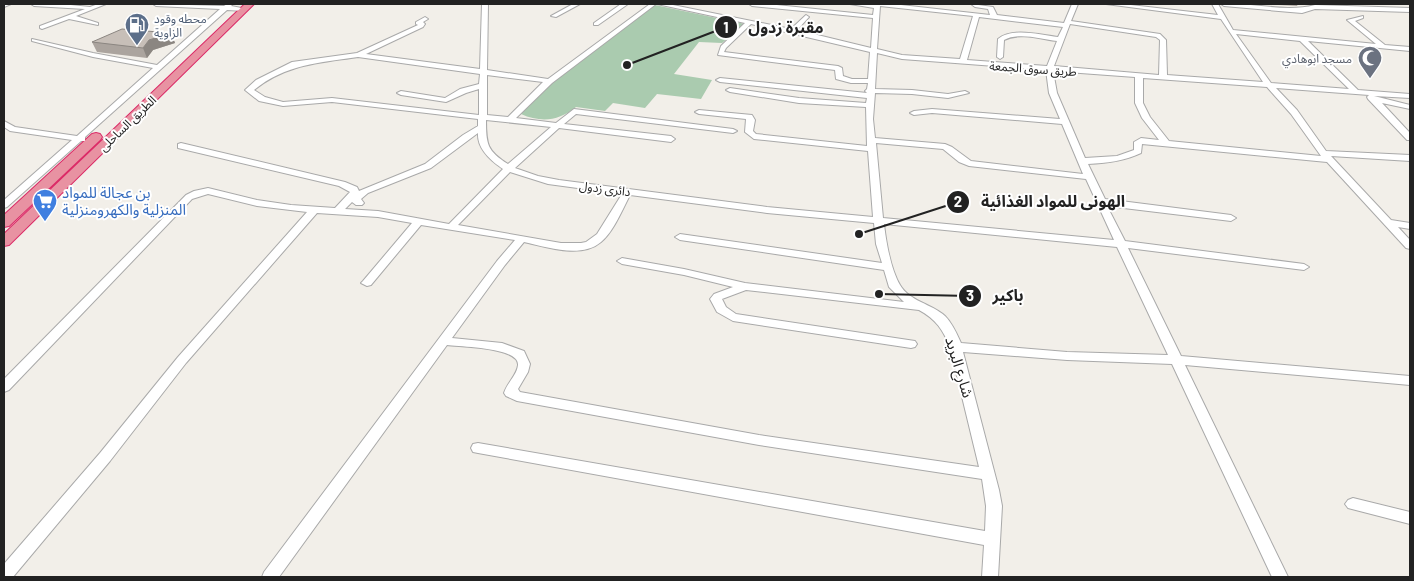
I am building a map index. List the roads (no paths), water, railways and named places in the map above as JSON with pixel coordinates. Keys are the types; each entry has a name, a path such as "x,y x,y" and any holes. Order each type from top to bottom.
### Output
{"highway":[{"name":"الطريق الساحلى","path":"4,223 237,6"},
{"name":"الطريق الساحلى","path":"4,242 237,6"}],"street":[{"path":"4,5 8,4"},
{"path":"34,4 94,6"},
{"path":"42,26 103,4"},
{"path":"156,4 237,6"},
{"name":"دائرى زدول","path":"485,4 481,117 482,140 485,148 494,159 509,168 547,181 767,210 1123,244 1304,267"},
{"path":"554,16 577,4"},
{"path":"596,24 625,4"},
{"path":"510,120 549,81 653,4"},
{"name":"طريق سوق الجمعة","path":"660,4 750,22 902,57 1410,96"},
{"path":"690,9 697,4"},
{"path":"752,4 877,17"},
{"path":"853,4 934,7 976,15 1066,23 1158,35 1163,40 1163,77"},
{"path":"974,4 991,8 994,17"},
{"path":"1075,4 1049,69 1050,85 1089,177 1123,244 1176,360 1280,577"},
{"path":"1109,4 1224,18"},
{"path":"1215,4 1231,32 1268,84 1294,112 1330,160 1410,246"},
{"path":"1224,4 1302,11 1315,8 1410,10"},
{"name":"شارع البريد","path":"877,5 869,97 878,221 888,267 895,287 909,300 936,315 946,326 956,347 989,474 994,506 990,577"},
{"path":"4,205 158,68 237,6"},
{"path":"963,63 976,15"},
{"path":"67,16 84,19 96,24"},
{"path":"1361,17 1350,20 1384,47"},
{"path":"792,32 806,18"},
{"path":"358,55 421,26 422,24 418,23 425,19"},
{"path":"750,22 723,47 720,54 836,67 840,69 839,77 843,79 870,81"},
{"path":"1231,32 1410,48"},
{"path":"1000,58 1001,39 1004,36 1022,35 1062,40"},
{"path":"1302,39 1355,91 1374,100 1410,107"},
{"path":"34,40 93,55 158,68"},
{"path":"549,81 358,55 295,64 259,82 249,90 262,99 283,104 332,100 393,109 559,124 671,139"},
{"path":"1139,75 1139,103 1146,118 1166,143"},
{"path":"720,80 869,97 919,92 953,96 964,93"},
{"path":"401,93 446,100 462,90 482,86"},
{"path":"730,90 790,100 845,105 869,97"},
{"path":"1374,100 1410,138"},
{"path":"914,113 924,110 1065,122"},
{"path":"451,227 509,168 574,111 733,131"},
{"path":"699,112 750,117 752,120 749,132 754,136 945,148 956,153 963,162 969,164 1089,177"},
{"path":"4,123 13,129 93,140"},
{"path":"359,203 356,202 356,198 364,191 428,166 481,128"},
{"path":"1083,161 1115,160 1126,157 1138,151 1139,141 1330,160"},
{"path":"181,146 342,184 354,189 355,192 338,211"},
{"path":"1323,152 1410,158"},
{"path":"4,387 192,195 208,192 256,203 314,210 378,214 522,238 561,247 587,245 597,240 628,191"},
{"path":"1102,202 1231,218"},
{"path":"4,576 106,457 182,360 314,210"},
{"path":"367,283 418,222"},
{"path":"1390,223 1410,226"},
{"path":"680,237 888,267"},
{"path":"270,577 446,341 501,263 522,238"},
{"path":"622,261 684,272 745,286 924,308"},
{"path":"745,286 731,289 718,296 716,299 717,304 722,312 733,317 911,344"},
{"path":"446,341 510,349 521,355 524,362 522,372 512,387 511,393 516,396 759,440 989,474"},
{"path":"956,347 1067,356 1176,360 1410,381"},
{"path":"478,448 991,539"},
{"path":"1353,504 1410,518"}],"place":[{"name":"محطه وقود الزاوية","path":"137,46"},
{"name":"مقبرة زدول","path":"627,65"},
{"name":"مسجد ابوهادي","path":"1370,79"},
{"name":"بن عجالة للمواد المنزلية والكهرومنزلية","path":"45,222"},
{"name":"الهونى للمواد الغذائية","path":"859,234"},
{"name":"باكير","path":"879,294"}]}
